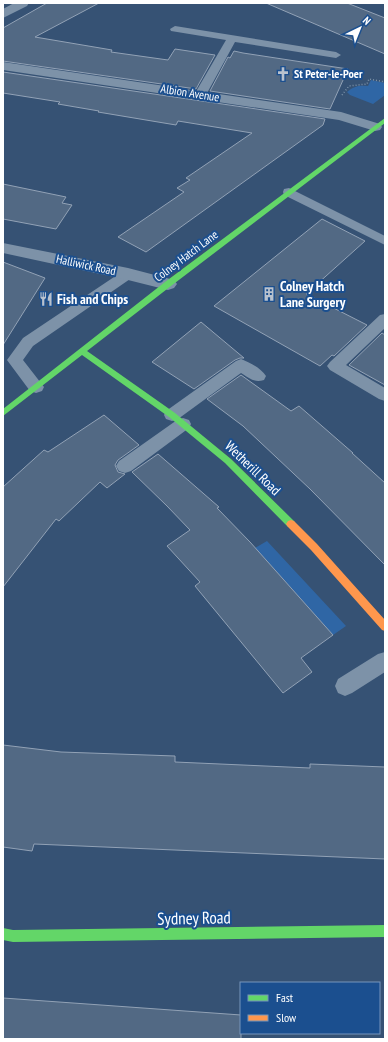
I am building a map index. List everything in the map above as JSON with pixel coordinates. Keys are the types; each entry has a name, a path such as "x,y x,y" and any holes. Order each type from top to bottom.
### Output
{"main road":[{"name":"Colney Hatch Lane","path":"3,413 168,284 380,123"},
{"name":"Wetherill Road","path":"82,351 177,419 233,466 314,548 385,627"},
{"name":"Sydney Road","path":"3,934 13,936 385,931"}],"street":[{"path":"3,14 23,3"},
{"name":"Albion Avenue","path":"3,66 380,123"},
{"name":"Halliwick Road","path":"3,248 128,274 168,284"}],"lane":[{"path":"175,29 336,55"},
{"path":"200,95 232,38"},
{"path":"288,192 385,241"},
{"path":"36,387 15,360 28,342 128,274"},
{"path":"385,320 335,366 385,395"},
{"path":"125,466 177,419 241,365 258,376"},
{"path":"345,686 385,661"}],"shaded area":[{"path":"371,80 385,83 385,95 373,104 350,95 347,92 357,86 368,86"},
{"path":"267,541 346,626 333,635 255,548"}],"building":[{"path":"47,3 99,3 35,37 112,50 111,52 168,60 175,49 215,55 196,89 3,61 3,28"},
{"path":"266,3 347,3 385,18 385,54"},
{"name":"St Peter-le-Poer","path":"234,51 348,69 330,109 210,91 228,57 230,58"},
{"path":"3,72 325,119 323,125 146,252 118,237 184,192 177,188 190,180 186,178 252,133 178,121 176,125 58,104 60,102 3,93"},
{"path":"3,184 66,197 62,203 72,205 56,229 3,219"},
{"path":"322,219 365,241 306,294 367,325 334,356 332,355 320,366 214,306"},
{"path":"3,262 45,278 3,345"},
{"path":"201,322 244,358 235,360 194,389 152,362"},
{"path":"382,333 385,335 385,385 349,365"},
{"path":"241,375 291,411 299,406 385,483 385,565 310,489 243,426 207,399"},
{"path":"104,415 139,445 118,460 115,465 118,472 125,474 107,488 100,482 59,521 56,519 3,587 3,487 44,450 48,452"},
{"path":"158,454 219,507 217,508 250,542 333,635 301,658 312,672 283,693 195,586 200,582 167,546 190,530 132,472"},
{"path":"3,745 61,752 175,756 175,762 310,768 310,764 385,767 385,859 34,844 32,851 3,847"},
{"path":"3,998 240,1015 241,1039 3,1039"}],"traffic: fast":[{"path":"3,413 168,284 385,120"},
{"path":"82,351 172,415 228,461 291,524"},
{"path":"3,934 13,936 385,931"}],"traffic: slow":[{"path":"291,524 314,547 385,627"}],"place":[{"name":"St Peter-le-Poer","path":"283,74"},
{"name":"Colney Hatch Lane Surgery","path":"269,294"},
{"name":"Fish and Chips","path":"46,299"}]}
